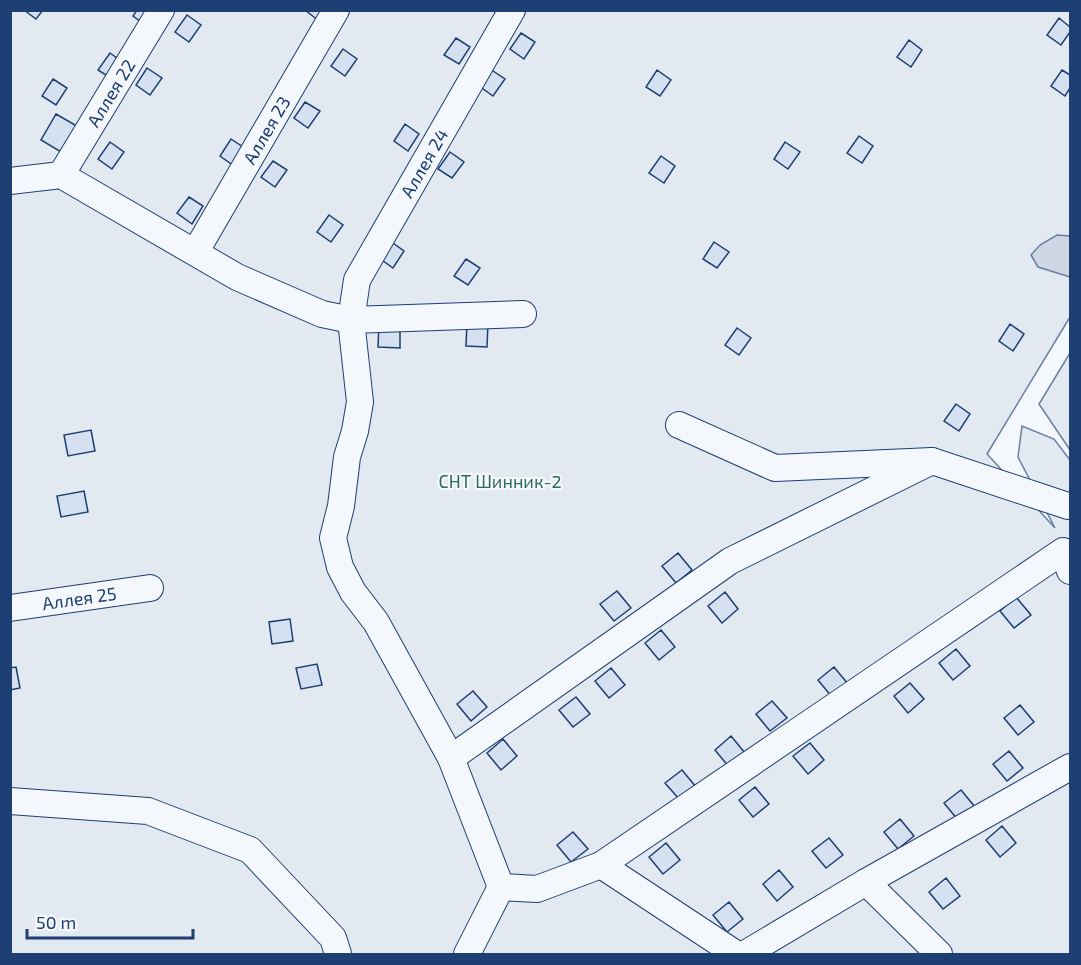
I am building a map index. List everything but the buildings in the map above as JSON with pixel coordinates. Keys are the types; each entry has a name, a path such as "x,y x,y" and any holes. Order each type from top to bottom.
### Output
{"lane":[{"name":"Аллея 22","path":"61,175 161,10"},
{"name":"Аллея 23","path":"196,251 336,10"},
{"name":"Аллея 24","path":"501,887 451,758 376,622 349,584 340,567 333,538 341,506 347,458 356,430 360,402 351,320 357,280 512,10"},
{"path":"10,181 61,175 196,251 237,277 322,314 351,320 523,314"},
{"path":"679,425 775,468 932,461 1068,506"},
{"path":"451,758 730,561 932,461"},
{"path":"467,954 501,887 537,889 601,865 1063,551 1071,571"},
{"name":"Аллея 25","path":"10,608 150,588"},
{"path":"745,954 866,882 1071,767"},
{"path":"10,801 148,811 250,850 333,938 338,954"},
{"path":"601,865 736,954"},
{"path":"866,882 939,954"}],"green space":[{"name":"СНТ Шинник-2","path":"11,11 1070,11 1070,317 987,454 1055,528 1018,457 1022,426 1054,439 1070,460 1070,954 11,954"},
{"path":"1070,353 1070,450 1039,404"}],"shaded area":[{"path":"1057,235 1070,236 1070,277 1038,267 1031,255 1040,245"}]}
